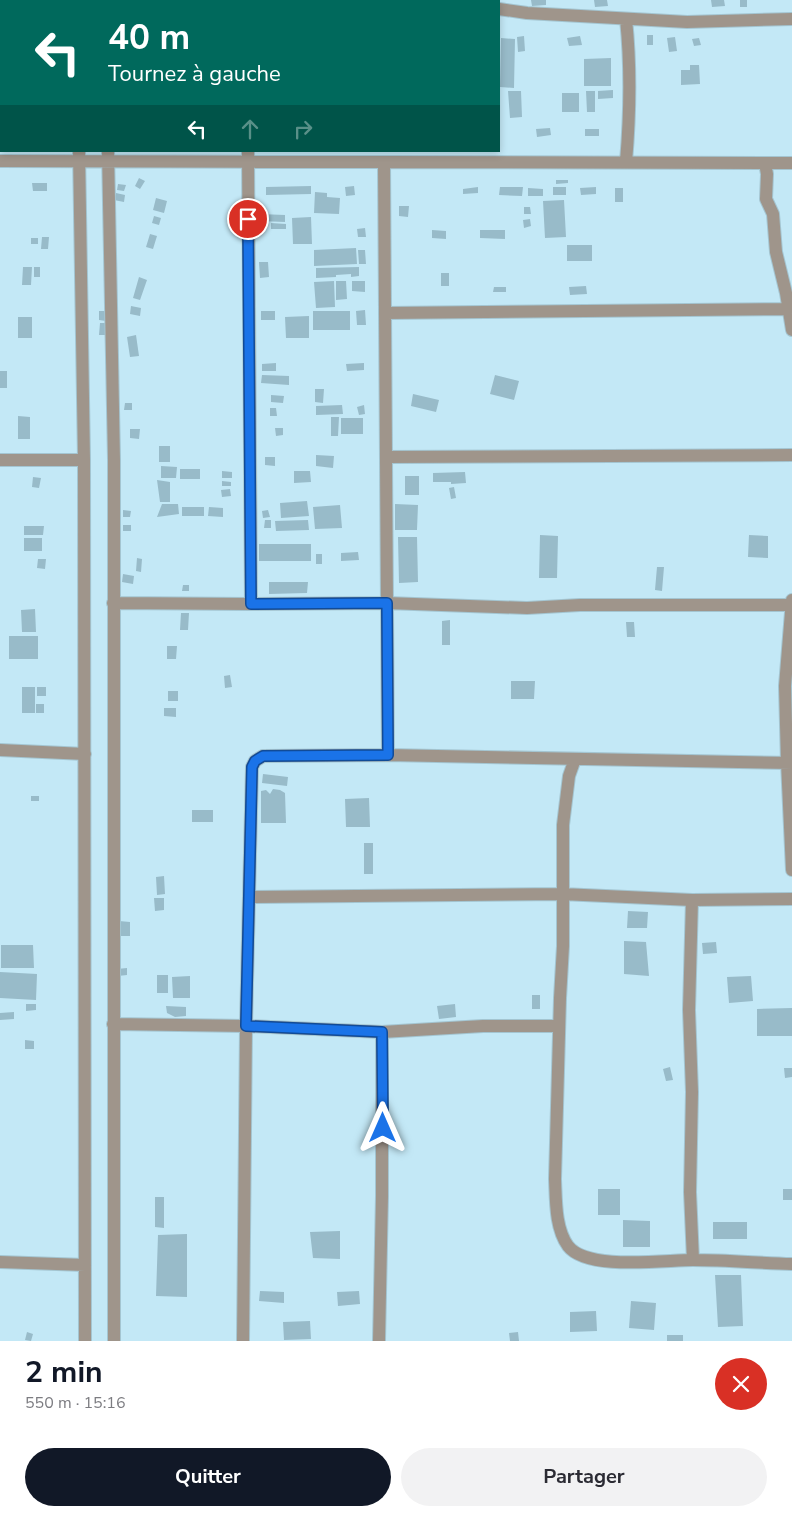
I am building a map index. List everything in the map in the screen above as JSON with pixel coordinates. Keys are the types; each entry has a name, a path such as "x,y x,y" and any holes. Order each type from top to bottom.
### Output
{"street":[{"path":"500,9 527,13 687,22 792,19"},
{"path":"626,19 630,53 630,116 626,162"},
{"path":"79,156 84,460 85,1341"},
{"path":"0,161 79,156 248,156 384,162 792,163"},
{"path":"108,156 114,460 114,1341"},
{"path":"248,156 251,604"},
{"path":"384,162 388,755"},
{"path":"765,163 766,199 773,214 776,252 786,293 792,330"},
{"path":"385,313 788,309"},
{"path":"386,456 792,455"},
{"path":"0,460 84,460"},
{"path":"792,600 785,686 792,870"},
{"path":"113,603 387,603 527,608 580,605 792,605"},
{"path":"0,750 84,754"},
{"path":"243,1341 246,1026 252,767 255,761 263,756 388,755 789,762"},
{"path":"575,758 569,776 565,810 562,894 563,946 555,1179 556,1205 562,1233 569,1247 581,1256 601,1260 628,1262 693,1260 792,1264"},
{"path":"249,897 562,894 692,900 792,899"},
{"path":"692,900 689,1010 692,1092 690,1192 693,1260"},
{"path":"113,1024 246,1026 382,1032 483,1026 559,1026"},
{"path":"379,1341 382,1032"},
{"path":"0,1262 85,1265"}],"building":[{"path":"531,0 546,0 546,5 532,6"},
{"path":"594,0 607,0 608,6 595,7"},
{"path":"711,0 724,0 725,6 712,7"},
{"path":"740,0 747,0 747,7 740,7"},
{"path":"647,35 653,35 653,45 647,45"},
{"path":"524,36 525,51 518,52 517,37"},
{"path":"580,36 582,45 569,46 567,38"},
{"path":"675,37 677,51 669,52 667,38"},
{"path":"501,38 515,39 514,88 500,87"},
{"path":"699,38 701,45 694,46 692,39"},
{"path":"611,58 611,86 584,86 584,59"},
{"path":"690,65 699,65 700,84 681,85 681,70 690,70"},
{"path":"613,90 613,98 598,99 598,91"},
{"path":"508,91 521,91 522,117 510,118"},
{"path":"586,91 595,91 595,112 587,112"},
{"path":"562,93 579,93 579,112 562,112"},
{"path":"550,128 551,135 537,137 536,129"},
{"path":"585,129 599,129 599,136 585,136"},
{"path":"139,178 145,181 140,189 135,186"},
{"path":"556,180 568,180 568,183 556,184"},
{"path":"32,183 47,183 47,191 33,191"},
{"path":"118,184 126,185 124,191 117,190"},
{"path":"311,186 311,194 266,195 266,187"},
{"path":"354,186 355,195 346,196 345,187"},
{"path":"478,187 478,193 463,194 463,189"},
{"path":"500,187 523,187 522,196 499,195"},
{"path":"553,187 566,187 566,195 553,195"},
{"path":"596,187 596,194 581,195 580,188"},
{"path":"528,188 543,189 543,196 528,196"},
{"path":"615,188 623,188 623,202 615,202"},
{"path":"315,192 327,193 327,197 340,198 339,214 314,213"},
{"path":"116,193 125,195 124,202 114,200"},
{"path":"156,198 167,201 164,213 153,210"},
{"path":"564,200 566,237 545,238 543,201"},
{"path":"399,206 409,206 408,217 399,216"},
{"path":"524,207 530,207 531,214 524,214"},
{"path":"260,214 285,215 285,222 260,221"},
{"path":"154,216 161,218 159,225 152,223"},
{"path":"311,217 312,244 293,244 292,218"},
{"path":"530,219 531,226 524,228 523,220"},
{"path":"271,223 286,224 286,229 271,229"},
{"path":"365,228 366,237 358,237 357,229"},
{"path":"432,230 446,231 446,239 432,238"},
{"path":"480,230 505,230 505,239 480,238"},
{"path":"150,234 157,236 153,249 146,247"},
{"path":"42,237 49,237 48,249 41,249"},
{"path":"31,238 38,238 38,244 31,244"},
{"path":"567,245 592,245 592,261 567,261"},
{"path":"356,248 357,264 314,266 314,250"},
{"path":"358,250 365,250 366,264 359,264"},
{"path":"259,262 268,262 269,277 260,278"},
{"path":"23,267 32,267 31,285 22,285"},
{"path":"34,267 40,267 40,277 34,277"},
{"path":"359,267 359,276 351,277 351,274 316,278 316,268"},
{"path":"441,273 449,273 449,286 441,286"},
{"path":"139,277 147,280 140,300 133,298"},
{"path":"334,281 335,307 316,308 314,282"},
{"path":"336,281 346,281 347,299 336,300"},
{"path":"352,281 365,281 365,292 352,291"},
{"path":"586,286 587,294 570,295 569,287"},
{"path":"494,287 506,287 506,292 493,292"},
{"path":"131,306 141,308 140,316 130,314"},
{"path":"365,310 366,325 357,325 356,311"},
{"path":"99,311 107,311 106,321 99,320"},
{"path":"261,311 275,311 275,320 261,320"},
{"path":"313,311 350,311 350,330 313,330"},
{"path":"309,316 309,338 286,338 285,317"},
{"path":"18,317 32,317 32,338 18,338"},
{"path":"100,323 106,323 105,335 99,335"},
{"path":"136,335 139,356 130,357 127,337"},
{"path":"276,363 276,371 262,371 262,364"},
{"path":"364,363 364,370 347,371 346,364"},
{"path":"0,371 7,371 7,388 0,388"},
{"path":"262,375 289,376 289,385 261,383"},
{"path":"495,375 519,381 514,400 490,394"},
{"path":"315,389 324,389 323,403 315,402"},
{"path":"413,394 439,400 436,412 411,406"},
{"path":"271,395 284,396 283,403 271,402"},
{"path":"125,403 132,403 132,410 124,410"},
{"path":"342,405 343,414 316,415 316,406"},
{"path":"364,405 365,414 359,415 357,407"},
{"path":"270,408 276,408 277,416 270,416"},
{"path":"18,416 30,417 30,439 18,439"},
{"path":"331,417 339,417 338,436 331,436"},
{"path":"341,418 363,418 363,434 341,434"},
{"path":"275,428 283,428 283,435 276,436"},
{"path":"130,429 140,429 139,439 130,438"},
{"path":"159,446 170,446 170,462 159,462"},
{"path":"316,455 334,456 333,468 316,466"},
{"path":"265,457 275,457 275,466 265,465"},
{"path":"161,466 177,467 176,478 161,478"},
{"path":"180,469 200,469 200,479 180,479"},
{"path":"222,471 232,472 232,478 222,478"},
{"path":"294,471 310,471 311,482 294,483"},
{"path":"465,472 466,483 433,482 433,473"},
{"path":"405,476 419,476 419,495 405,495"},
{"path":"33,477 41,478 39,488 32,487"},
{"path":"157,480 170,482 170,502 160,502"},
{"path":"222,481 231,482 231,486 222,486"},
{"path":"454,487 456,498 451,499 449,488"},
{"path":"230,489 231,496 222,497 221,490"},
{"path":"307,501 309,516 281,518 280,503"},
{"path":"162,504 178,504 179,514 157,517"},
{"path":"395,504 418,505 417,530 395,530"},
{"path":"340,505 342,528 315,529 313,507"},
{"path":"182,507 204,507 204,516 182,516"},
{"path":"209,507 223,508 223,517 208,516"},
{"path":"123,510 131,511 130,517 123,517"},
{"path":"268,510 270,517 263,518 262,511"},
{"path":"265,520 271,520 271,528 264,528"},
{"path":"308,520 309,530 276,531 275,521"},
{"path":"123,525 131,525 131,531 123,531"},
{"path":"24,526 44,526 43,535 24,535"},
{"path":"540,535 558,536 557,578 539,578"},
{"path":"749,535 768,536 768,558 748,557"},
{"path":"398,537 417,537 418,582 399,583"},
{"path":"24,538 42,538 42,551 24,551"},
{"path":"259,544 311,544 311,561 259,561"},
{"path":"358,552 359,560 341,561 341,553"},
{"path":"316,554 322,554 322,564 316,564"},
{"path":"137,558 142,559 141,572 136,571"},
{"path":"38,559 46,559 45,569 37,568"},
{"path":"657,567 664,567 662,591 655,590"},
{"path":"123,574 134,576 133,584 122,582"},
{"path":"269,582 308,582 307,593 269,594"},
{"path":"183,585 189,585 189,591 182,591"},
{"path":"35,609 36,632 22,632 21,610"},
{"path":"181,613 189,613 188,630 180,630"},
{"path":"450,620 450,645 442,645 442,621"},
{"path":"626,622 634,622 635,637 627,637"},
{"path":"9,636 38,636 38,659 9,659"},
{"path":"167,646 177,646 176,659 167,659"},
{"path":"230,675 232,687 225,688 224,676"},
{"path":"511,681 535,681 534,699 511,699"},
{"path":"22,687 35,687 35,713 22,713"},
{"path":"37,687 46,687 46,696 37,696"},
{"path":"168,691 178,691 178,701 168,701"},
{"path":"36,704 44,704 44,713 36,713"},
{"path":"164,708 176,708 176,717 164,716"},
{"path":"263,774 288,777 287,786 262,783"},
{"path":"273,789 285,793 286,823 261,823 261,791 266,790 270,794"},
{"path":"31,796 39,796 39,801 31,801"},
{"path":"369,798 370,827 346,827 345,799"},
{"path":"192,810 213,810 213,822 192,822"},
{"path":"364,843 373,843 373,874 364,874"},
{"path":"164,876 165,894 157,895 156,877"},
{"path":"154,898 164,898 164,910 155,911"},
{"path":"628,911 648,912 647,928 627,928"},
{"path":"119,921 130,922 130,936 118,936"},
{"path":"624,941 646,942 649,976 624,974"},
{"path":"716,942 717,953 703,954 702,943"},
{"path":"1,945 33,945 34,968 1,968"},
{"path":"127,968 127,975 118,976 117,969"},
{"path":"0,972 37,974 36,1000 0,998"},
{"path":"157,975 168,975 168,993 157,993"},
{"path":"190,976 190,998 173,998 172,977"},
{"path":"751,976 753,1001 729,1003 727,977"},
{"path":"532,995 540,995 540,1009 532,1009"},
{"path":"26,1004 36,1004 36,1010 26,1011"},
{"path":"455,1004 456,1017 439,1019 437,1006"},
{"path":"166,1006 186,1007 186,1016 175,1017 167,1013"},
{"path":"792,1008 792,1036 757,1036 757,1009"},
{"path":"14,1012 14,1019 0,1020 0,1013"},
{"path":"25,1040 34,1041 34,1049 25,1049"},
{"path":"670,1067 673,1080 666,1081 663,1069"},
{"path":"784,1068 792,1068 792,1077 785,1078"},
{"path":"598,1189 620,1189 620,1215 598,1215"},
{"path":"783,1189 792,1189 792,1200 783,1200"},
{"path":"155,1197 164,1197 164,1228 155,1227"},
{"path":"623,1220 650,1221 650,1247 623,1247"},
{"path":"713,1222 747,1222 747,1239 713,1239"},
{"path":"340,1231 340,1259 313,1258 310,1232"},
{"path":"187,1234 187,1297 156,1296 158,1235"},
{"path":"715,1275 741,1275 743,1326 718,1327"},
{"path":"260,1291 284,1292 284,1303 259,1301"},
{"path":"359,1291 360,1304 338,1306 337,1292"},
{"path":"631,1301 656,1303 654,1330 629,1328"},
{"path":"596,1311 597,1331 570,1332 570,1312"},
{"path":"310,1321 311,1339 284,1340 283,1322"},
{"path":"27,1332 33,1334 31,1341 25,1340"},
{"path":"518,1332 519,1341 510,1341 509,1333"},
{"path":"667,1335 683,1335 683,1341 667,1341"}],"route":[{"path":"248,219 251,604 387,603 388,755 263,756 255,761 252,767 246,1026 382,1032 383,1128"}]}
